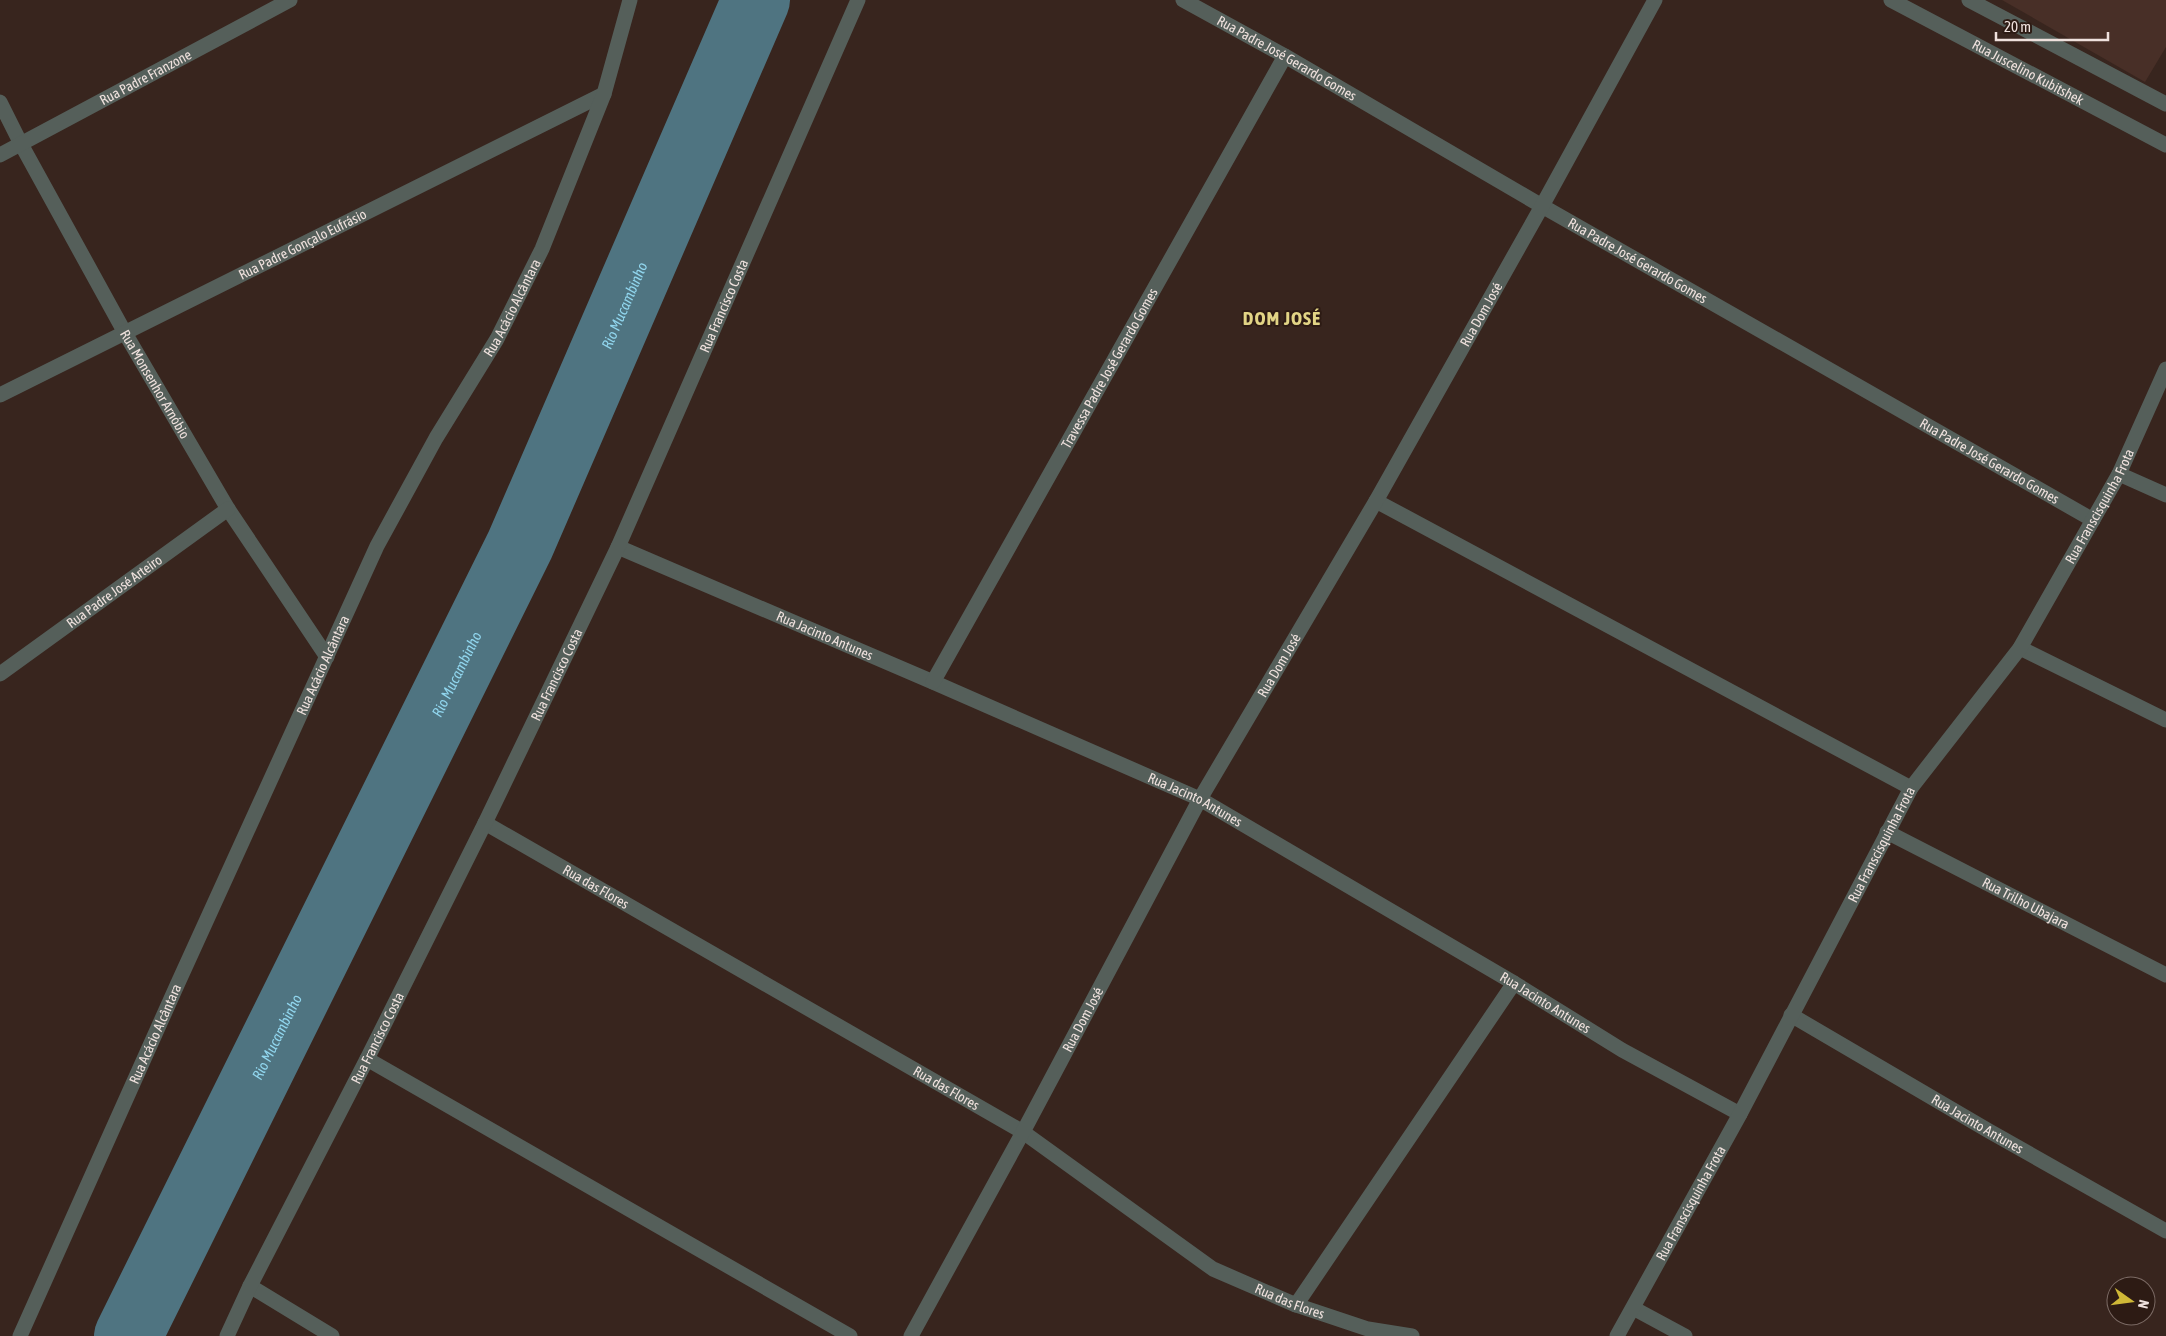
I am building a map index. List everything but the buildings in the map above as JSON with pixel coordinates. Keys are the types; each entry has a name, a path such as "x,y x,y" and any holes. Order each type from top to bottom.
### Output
{"street":[{"name":"Rua Padre Franzone","path":"0,155 290,0"},
{"name":"Rua Acácio Alcântara","path":"20,1336 377,546 436,438 497,339 542,249 604,94 630,0"},
{"name":"Rua Francisco Costa","path":"227,1336 250,1286 367,1059 485,822 618,547 858,0"},
{"name":"Rua Padre José Gerardo Gomes","path":"1183,0 1285,56 1542,206 2093,520"},
{"name":"Rua Dom José","path":"911,1336 1023,1132 1200,799 1376,501 1542,206 1655,0"},
{"name":"Rua Juscelino Kubitshek","path":"1891,0 2166,145"},
{"path":"1969,0 2166,104"},
{"name":"Travessa Padre José Gerardo Gomes","path":"933,682 1285,56"},
{"name":"Rua Padre Gonçalo Eufrásio","path":"0,395 604,94"},
{"name":"Rua Monsenhor Arnóbio","path":"0,102 21,144 125,333 228,509 327,657"},
{"name":"Rua Franscisquinha Frota","path":"1617,1336 1740,1114 1911,788 2020,648 2119,474 2166,369"},
{"path":"2119,474 2166,495"},
{"path":"1376,501 1911,788"},
{"name":"Rua Padre José Arteiro","path":"0,674 228,509"},
{"name":"Rua Jacinto Antunes","path":"618,547 1200,799 1514,983 1622,1050 1740,1114"},
{"path":"2020,648 2166,720"},
{"name":"Rua das Flores","path":"485,822 1023,1132 1213,1269 1296,1305 1368,1329 1412,1336"},
{"name":"Rua Trilho Ubajara","path":"1887,832 2166,975"},
{"path":"1296,1305 1514,983"},
{"name":"Rua Jacinto Antunes","path":"1791,1015 1989,1131 2166,1231"},
{"path":"367,1059 850,1336"},
{"path":"250,1286 332,1336"},
{"path":"1633,1308 1685,1336"}],"shaded area":[{"path":"2002,0 2166,0 2166,47 2145,82"}],"waterway":[{"name":"Rio Mucambinho","path":"128,1336 520,545 756,0"}],"district":[{"name":"DOM JOSÉ","path":"1282,318"}]}
